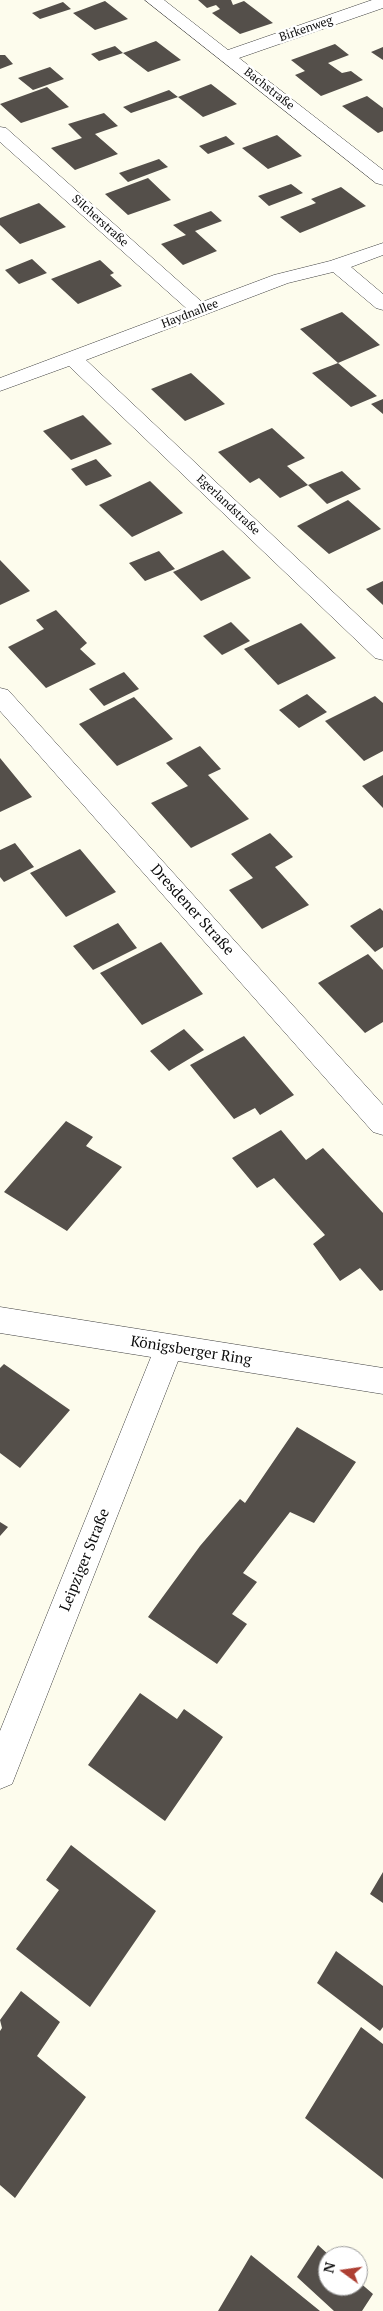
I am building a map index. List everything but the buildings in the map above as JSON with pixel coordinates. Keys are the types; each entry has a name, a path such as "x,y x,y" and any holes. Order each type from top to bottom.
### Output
{"street":[{"name":"Bachstraße","path":"153,0 228,56 383,179"},
{"name":"Birkenweg","path":"228,56 383,2"},
{"name":"Silcherstraße","path":"0,132 200,310"},
{"name":"Haydnallee","path":"0,385 282,279 337,265 383,249"},
{"path":"337,265 383,304"},
{"name":"Egerlandstraße","path":"73,359 383,652"},
{"name":"Dresdener Straße","path":"0,696 383,1124"},
{"name":"Königsberger Ring","path":"0,1320 383,1381"},
{"name":"Leipziger Straße","path":"0,1772 169,1348"}]}
